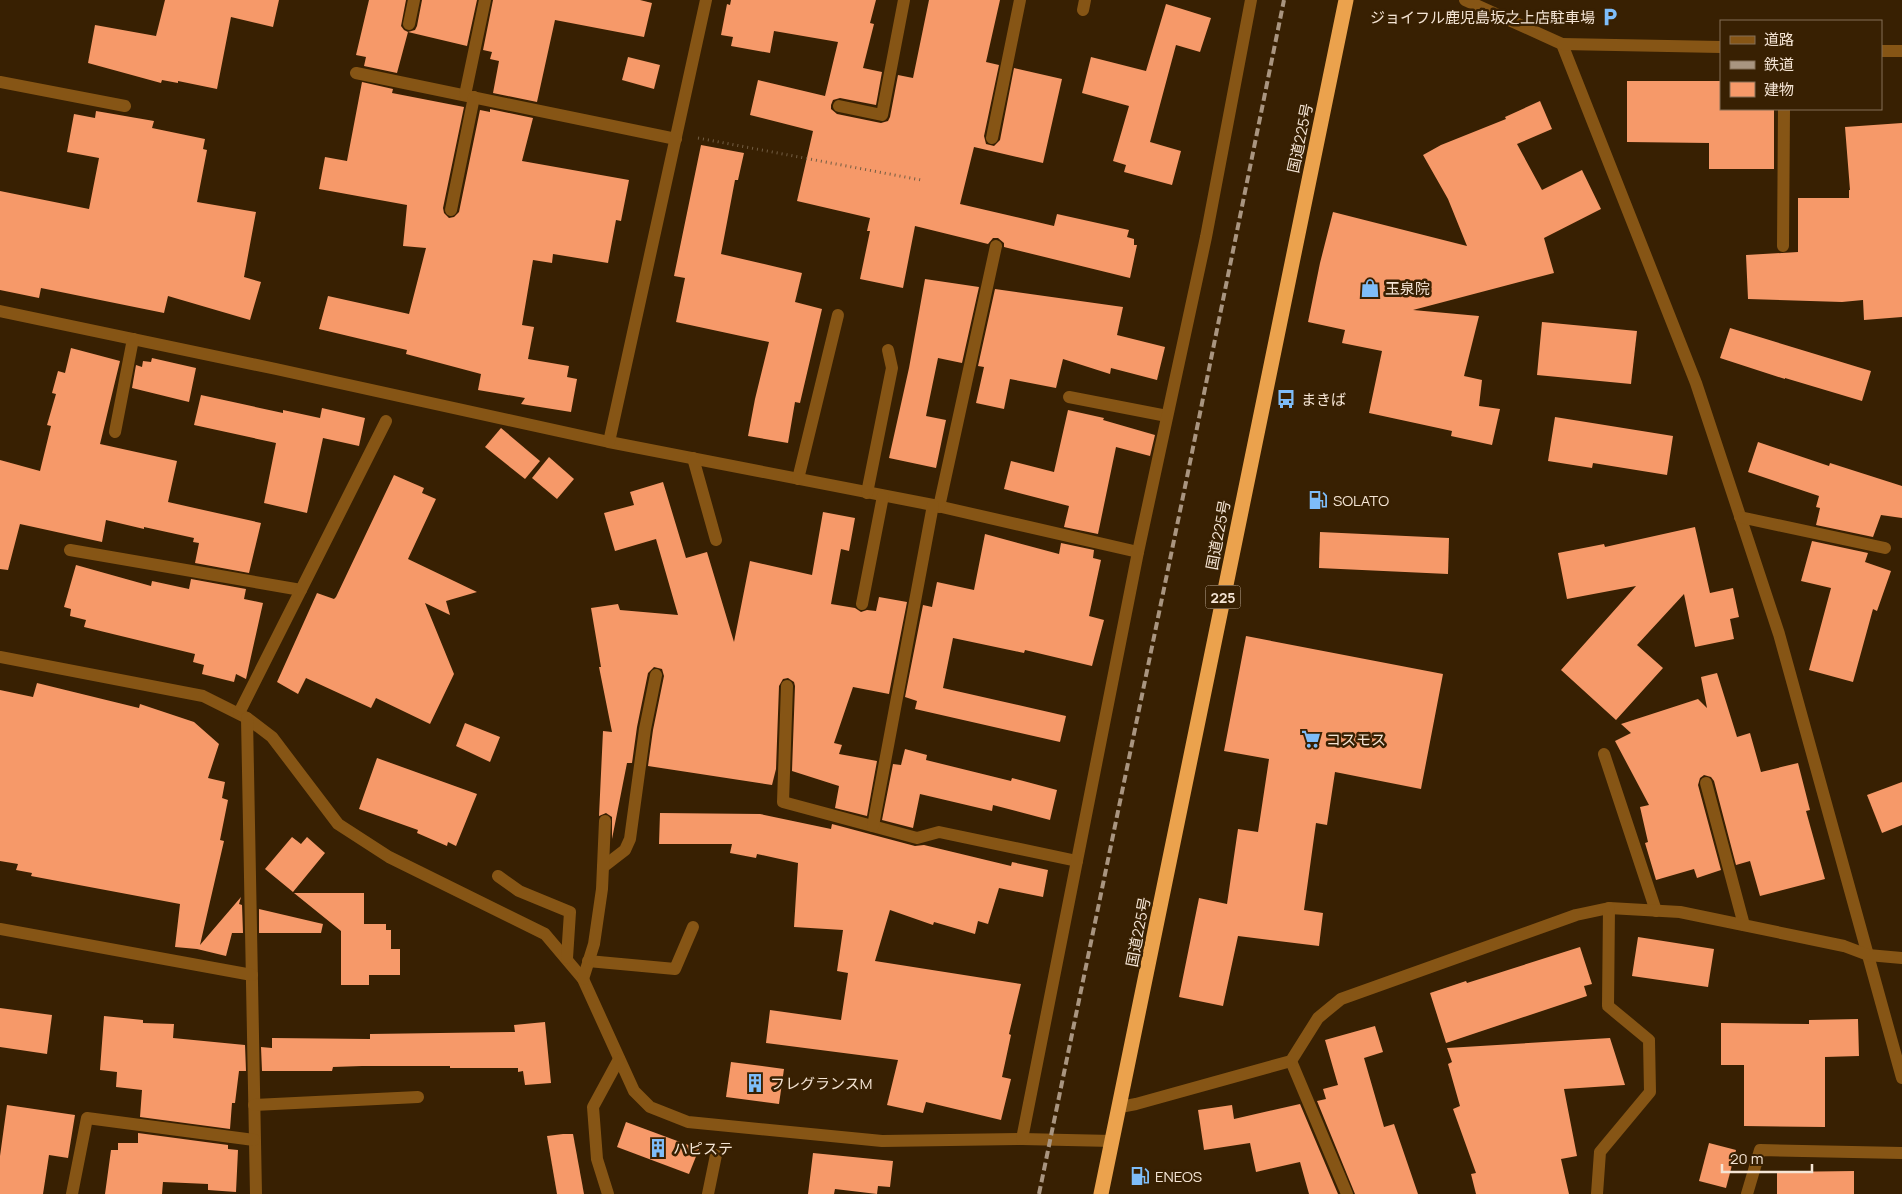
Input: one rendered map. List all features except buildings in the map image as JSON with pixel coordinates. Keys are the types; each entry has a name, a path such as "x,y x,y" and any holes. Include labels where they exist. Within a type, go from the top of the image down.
{"highway":[{"name":"国道225号","path":"1101,1194 1346,0"}],"street":[{"path":"409,24 414,0"},
{"path":"450,210 484,0"},
{"path":"609,442 706,0"},
{"path":"839,106 882,115 904,0"},
{"path":"992,138 1020,0"},
{"path":"1022,1139 1138,552 1206,237 1251,0"},
{"path":"1465,0 1562,44 1720,47"},
{"path":"1562,44 1696,383 1779,634 1902,1078"},
{"path":"1882,51 1902,51"},
{"path":"356,73 676,139"},
{"path":"0,82 125,106"},
{"path":"1783,246 1784,110"},
{"path":"873,826 936,506 996,246"},
{"path":"0,311 609,442 936,506 1138,552"},
{"path":"798,479 838,315"},
{"path":"115,432 133,339"},
{"path":"867,493 892,368 888,350"},
{"path":"1069,397 1167,416"},
{"path":"256,1194 252,975 243,716 301,590 386,421"},
{"path":"693,458 716,540"},
{"path":"862,604 883,496"},
{"path":"1740,517 1885,548"},
{"path":"70,550 301,590"},
{"path":"0,656 203,696 243,716 272,737 338,824 389,857 545,934 583,979 634,1091 650,1107 688,1122 882,1141 1022,1139 1112,1141"},
{"path":"603,867 625,850 630,839 656,675"},
{"path":"787,686 783,802 917,838 939,832 1077,861"},
{"path":"1604,754 1656,911"},
{"path":"1706,783 1744,925"},
{"path":"583,979 594,944 602,889 605,821"},
{"path":"498,876 519,891 570,912 567,958"},
{"path":"1120,1107 1291,1061 1318,1018 1341,999 1576,915 1609,908 1680,912 1844,946 1868,955 1902,958"},
{"path":"1597,1194 1600,1152 1650,1092 1649,1040 1608,1006 1609,908"},
{"path":"588,961 675,969 693,927"},
{"path":"0,929 252,975"},
{"path":"608,1194 597,1159 593,1107 619,1059"},
{"path":"1291,1061 1347,1194"},
{"path":"254,1105 418,1097"},
{"path":"72,1194 87,1118 254,1140"},
{"path":"1747,1194 1760,1150 1902,1153"},
{"path":"708,1194 716,1155"}],"path":[{"path":"676,139 689,136 921,180"}],"railway":[{"path":"1039,1194 1284,0"}],"place":[{"name":"ジョイフル鹿児島坂之上店駐車場","path":"1610,17"},
{"name":"玉泉院","path":"1370,288"},
{"name":"まきば","path":"1286,399"},
{"name":"SOLATO","path":"1318,500"},
{"name":"コスモス","path":"1311,739"},
{"name":"フレグランスM","path":"755,1083"},
{"name":"ハピステ","path":"658,1148"},
{"name":"ENEOS","path":"1140,1176"}]}
